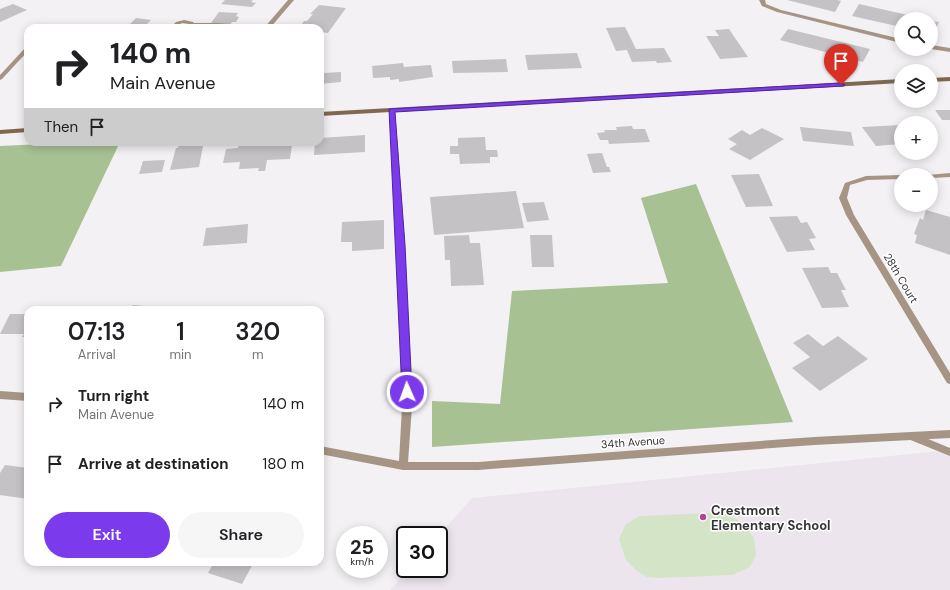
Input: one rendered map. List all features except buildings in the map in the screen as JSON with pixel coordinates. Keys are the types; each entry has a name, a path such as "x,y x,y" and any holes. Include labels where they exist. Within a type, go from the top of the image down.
{"main road":[{"path":"938,80 950,79"},
{"path":"324,114 894,82"},
{"path":"0,132 24,130"}],"street":[{"path":"271,24 291,0"},
{"path":"762,0 764,5 779,11 894,39"},
{"path":"938,48 950,50"},
{"path":"0,78 24,52"},
{"path":"392,110 408,407 403,466"},
{"path":"938,176 950,176"},
{"name":"28th Court","path":"894,177 866,178 847,184 843,198 850,215 950,380"},
{"path":"0,395 24,397"},
{"name":"34th Avenue","path":"324,451 403,466 478,466 814,441 950,434"},
{"path":"912,436 950,452"}],"shaded area":[{"name":"Crestmont Elementary School","path":"950,450 950,590 390,590 401,578 448,578 447,526 472,498"}],"green space":[{"path":"0,146 118,146 61,266 0,272"},
{"path":"696,184 793,422 432,447 432,401 500,404 512,291 668,283 641,198"},
{"path":"723,513 742,522 754,538 756,555 750,567 732,575 660,578 647,577 637,571 626,560 619,539 626,524 640,516"}],"place":[{"name":"Crestmont Elementary School","path":"703,517"}],"route":[{"path":"407,392 392,110 841,85"}]}
